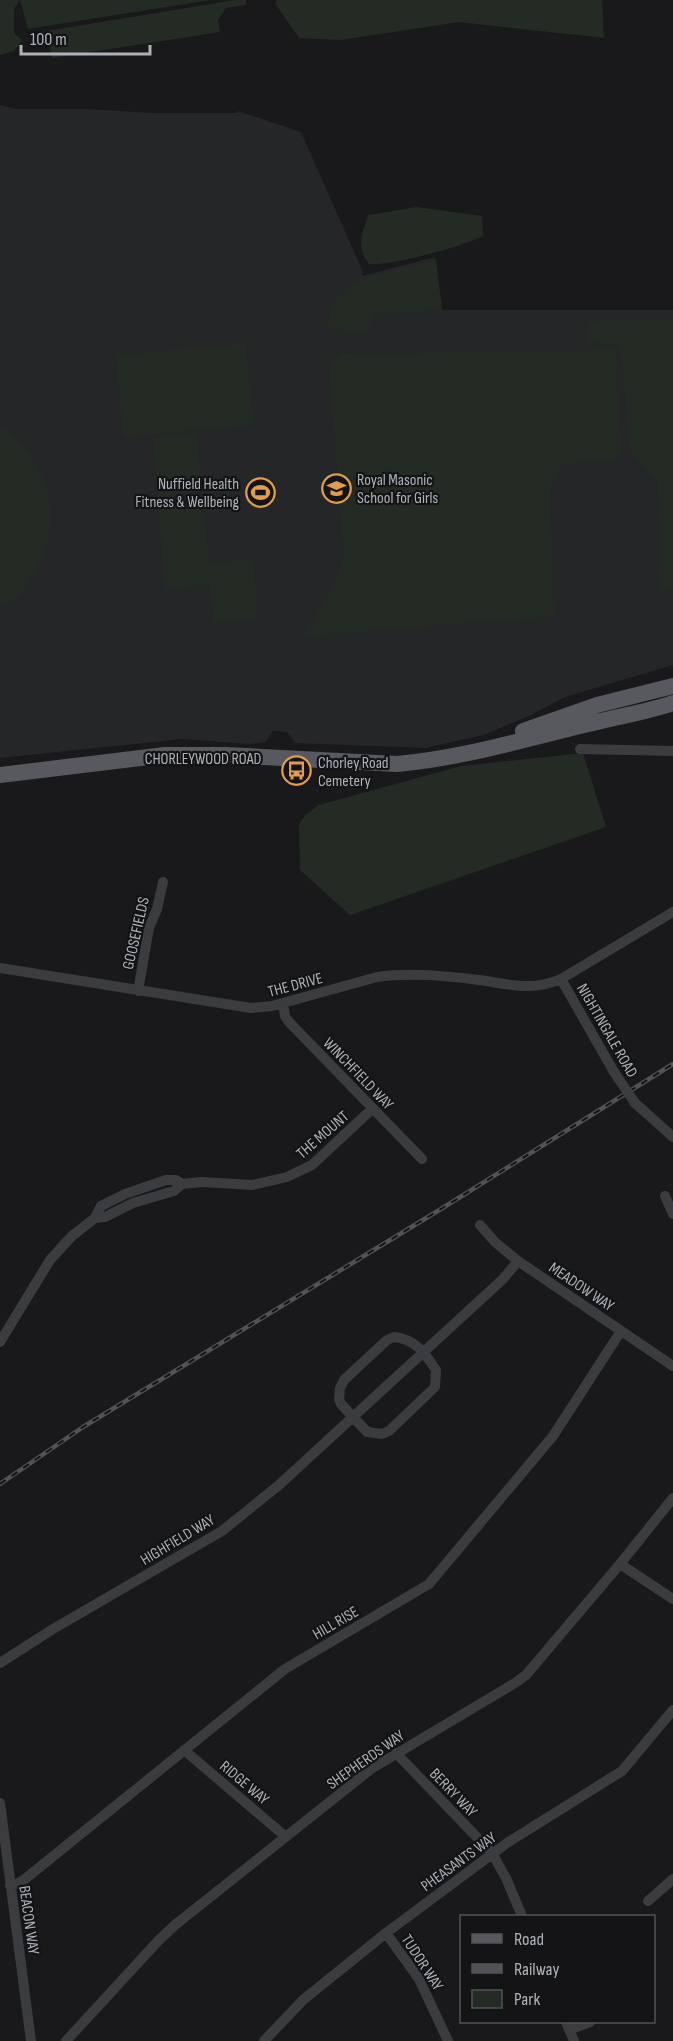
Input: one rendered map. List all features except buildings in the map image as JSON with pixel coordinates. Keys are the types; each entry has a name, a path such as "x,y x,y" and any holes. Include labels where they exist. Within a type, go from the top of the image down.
{"main road":[{"path":"478,750 498,740 597,705 673,686"},
{"path":"478,750 643,713 673,703"},
{"name":"CHORLEYWOOD ROAD","path":"0,775 165,755 243,756 397,764 421,762 478,750"}],"street":[{"path":"580,750 673,751"},
{"name":"GOOSEFIELDS","path":"138,991 149,928 157,909 163,882"},
{"name":"NIGHTINGALE ROAD","path":"673,912 561,979 614,1072 635,1103 673,1137"},
{"name":"THE DRIVE","path":"0,968 251,1008 283,1003 377,976 422,975 479,980 520,987 534,987 561,979"},
{"name":"WINCHFIELD WAY","path":"283,1003 285,1016 289,1022 422,1159"},
{"name":"THE MOUNT","path":"0,1342 51,1260 72,1236 95,1218 101,1206 124,1194 166,1180 176,1180 182,1184 202,1182 252,1185 294,1174 312,1165 328,1152 372,1109"},
{"path":"665,1196 673,1214"},
{"name":"MEADOW WAY","path":"480,1224 495,1242 518,1262 673,1366"},
{"name":"HIGHFIELD WAY","path":"0,1664 53,1629 222,1531 279,1485 353,1418 518,1262"},
{"name":"HILL RISE","path":"10,1886 25,1879 285,1669 429,1584 553,1436 621,1331"},
{"path":"390,1338 410,1340 423,1353 436,1370 435,1387 388,1431 382,1434 367,1432 340,1401 341,1383 390,1338"},
{"name":"SHEPHERDS WAY","path":"66,2041 159,1940 286,1836 371,1769 526,1676 673,1497"},
{"path":"621,1563 673,1599"},
{"name":"PHEASANTS WAY","path":"264,2041 303,2001 386,1933 492,1853 622,1771 673,1710"},
{"name":"RIDGE WAY","path":"184,1750 286,1836"},
{"name":"BERRY WAY","path":"396,1753 492,1853 506,1878 521,1915"},
{"name":"BEACON WAY","path":"0,1803 10,1886 7,1898 31,2041"},
{"path":"648,1901 673,1879"},
{"name":"TUDOR WAY","path":"386,1933 419,1978 448,2041"},
{"path":"574,2041 567,2026 584,2023"}],"shaded area":[{"name":"Royal Masonic School for Girls","path":"0,105 17,109 85,109 153,113 237,113 238,111 301,132 363,272 362,276 435,257 442,310 673,310 673,665 565,697 527,717 484,735 425,748 295,743 287,732 273,731 265,742 251,744 182,739 0,758"}],"green space":[{"path":"0,0 20,0 14,9 14,33 22,40 14,51 0,55"},
{"path":"20,0 210,0 28,29"},
{"path":"246,0 246,5 226,8 218,20 220,32 52,58 50,48 38,38 40,32"},
{"path":"276,0 602,0 604,38 459,22 341,40 299,38 276,5"},
{"path":"417,207 482,216 483,236 426,255 369,264 362,252 361,240 369,215"},
{"path":"436,260 442,310 373,314 366,335 326,326 334,303 353,285 395,269"},
{"path":"673,320 673,590 660,590 658,481 630,452 621,345 586,342 591,321"},
{"path":"246,344 253,425 123,436 116,355"},
{"path":"616,350 620,459 563,464 550,489 554,616 304,636 334,586 344,558 329,364 343,354"},
{"path":"0,427 13,435 30,455 40,472 47,489 50,526 40,563 31,580 19,595 0,608"},
{"path":"197,433 202,492 158,496 153,437"},
{"path":"203,504 209,563 253,559 258,619 214,623 210,584 165,588 158,508"},
{"path":"583,753 606,827 350,915 300,870 299,825 305,815 319,805 461,766"}],"railway":[{"path":"0,1484 83,1427 441,1209 673,1064"}],"place":[{"name":"Royal Masonic School for Girls","path":"336,488"},
{"name":"Nuffield Health Fitness & Wellbeing","path":"260,492"},
{"name":"Chorley Road Cemetery","path":"297,771"}]}
